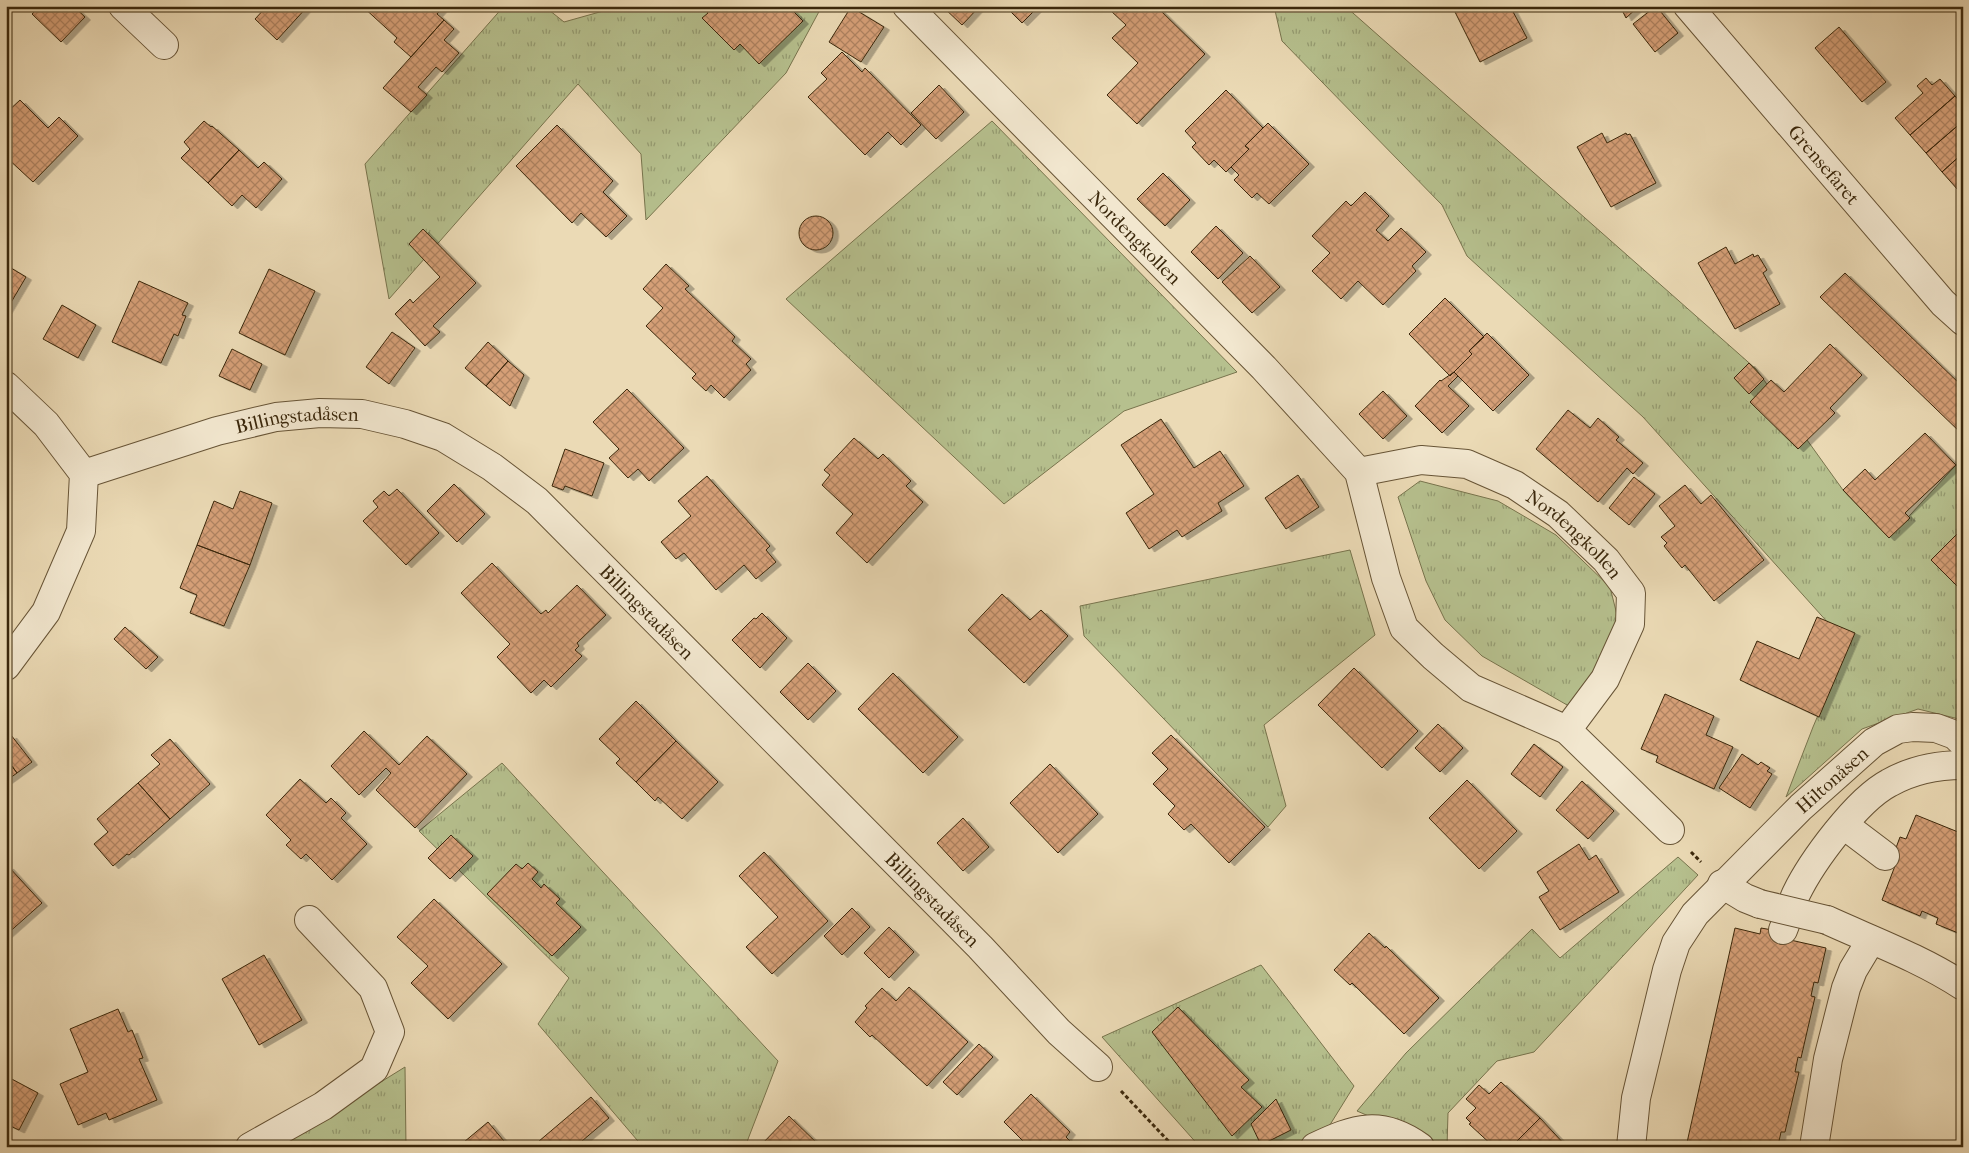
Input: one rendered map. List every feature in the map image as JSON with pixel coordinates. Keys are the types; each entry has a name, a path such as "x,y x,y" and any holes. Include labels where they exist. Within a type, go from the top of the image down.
{"street":[{"path":"123,6 164,45"},
{"name":"Nordengkollen","path":"907,6 1264,368 1359,472 1386,578 1404,628 1433,656 1471,688 1568,730 1670,830"},
{"name":"Grensefaret","path":"1688,6 1943,303 1963,321"},
{"path":"6,386 46,424 84,474 81,531 46,612 6,666"},
{"name":"Billingstadåsen","path":"84,474 217,431 276,417 320,413 362,414 405,424 443,437 492,467 537,501 980,947 1059,1032 1098,1067"},
{"name":"Nordengkollen","path":"1359,472 1422,460 1467,464 1515,485 1558,514 1606,560 1631,593 1630,624 1605,679 1568,730"},
{"name":"Hiltonåsen","path":"1631,1147 1636,1098 1667,970 1676,943 1694,914 1808,800 1874,742 1898,729 1913,727 1936,728 1955,735 1963,742"},
{"name":"Hiltonåsen","path":"1784,930 1796,894 1829,843 1858,807 1888,783 1914,772 1938,765 1963,764"},
{"path":"1844,825 1885,856"},
{"path":"1722,884 1745,898 1760,904 1827,920 1939,970 1963,986"},
{"path":"250,1147 323,1106 374,1069 390,1032 374,988 309,920"},
{"path":"1814,1147 1828,1059 1846,988 1853,970 1871,940"},
{"path":"1315,1147 1358,1130 1381,1129 1397,1133 1420,1147"}],"path":[{"path":"1670,830 1722,884"},
{"path":"1098,1067 1174,1147"}],"green space":[{"path":"504,6 544,6 564,22 621,6 822,6 786,73 646,220 641,154 578,84 389,299 365,164"},
{"path":"1274,6 1345,6 1756,369 1843,490 1889,538 1956,465 1963,464 1963,720 1918,709 1862,729 1786,797 1848,645 1643,417 1467,256 1442,205 1282,41"},
{"path":"992,121 1237,372 1124,411 1004,504 786,299"},
{"path":"1420,481 1498,501 1556,535 1610,587 1622,635 1574,709 1482,656 1445,620 1426,581 1398,497"},
{"path":"1350,550 1375,635 1264,725 1286,806 1268,827 1084,636 1080,606"},
{"path":"502,763 778,1061 745,1147 643,1147 538,1024 569,978 419,831"},
{"path":"1678,857 1698,875 1534,1052 1497,1061 1448,1113 1447,1147 1441,1147 1357,1111 1406,1053 1532,929 1560,958"},
{"path":"1261,965 1354,1086 1328,1128 1295,1147 1200,1147 1102,1037"},
{"path":"405,1067 406,1147 276,1147"}],"building":[{"path":"40,6 73,6 85,17 61,42 32,14"},
{"path":"267,6 307,7 277,40 255,19"},
{"path":"362,6 444,6 437,14 444,20 411,57 394,42 397,38"},
{"path":"702,6 788,6 803,21 759,64 740,44 734,50 702,18 708,13"},
{"path":"942,6 980,6 962,25"},
{"path":"1005,6 1039,6 1022,23"},
{"path":"1116,6 1156,6 1205,54 1137,124 1107,95 1138,63 1112,38 1126,25 1111,11"},
{"path":"1452,6 1510,6 1527,38 1480,62"},
{"path":"1620,6 1639,6 1626,18"},
{"path":"1656,6 1678,33 1655,52 1633,24"},
{"path":"851,7 884,27 861,62 829,42"},
{"path":"444,20 454,29 444,40 459,53 442,72 436,67 418,87 427,95 411,112 383,88"},
{"path":"1839,27 1886,82 1862,102 1815,48"},
{"path":"842,52 862,72 865,68 921,125 901,145 888,132 865,155 808,97 827,79 821,73"},
{"path":"1926,78 1932,85 1940,79 1955,96 1910,135 1895,118 1923,93 1917,86"},
{"path":"939,85 964,112 936,139 911,113"},
{"path":"1226,90 1263,128 1245,146 1249,149 1226,172 1214,160 1209,165 1192,147 1196,143 1185,131"},
{"path":"1955,96 1963,105 1963,121 1926,153 1910,135"},
{"path":"20,100 48,128 59,117 78,136 33,182 6,157 6,113"},
{"path":"204,121 239,150 208,183 181,158 190,149 184,142"},
{"path":"1963,121 1963,153 1942,172 1926,153"},
{"path":"1268,123 1309,164 1269,204 1257,193 1252,198 1234,180 1239,175 1231,167 1249,149 1245,146"},
{"path":"557,125 613,181 603,192 627,216 606,237 581,213 572,223 516,166"},
{"path":"1602,133 1607,143 1626,133 1627,135 1630,134 1656,183 1611,207 1577,147"},
{"path":"239,150 258,168 264,162 282,179 256,208 242,195 232,206 208,183"},
{"path":"1963,153 1963,185 1958,190 1942,172"},
{"path":"1163,173 1190,200 1165,226 1137,199"},
{"path":"1365,192 1389,216 1376,230 1388,241 1401,228 1426,252 1412,266 1416,271 1383,305 1358,281 1341,299 1312,271 1330,253 1312,236 1346,201 1351,206"},
{"path":"816,216 828,221 833,233 828,245 816,250 804,245 799,233 804,221"},
{"path":"1216,226 1243,253 1218,279 1191,252"},
{"path":"423,229 476,283 433,326 440,332 425,346 395,314 410,299 413,303 440,277 409,244"},
{"path":"1726,247 1735,264 1753,254 1754,257 1758,255 1767,270 1763,273 1780,304 1735,329 1698,263"},
{"path":"1250,256 1280,287 1252,313 1222,282"},
{"path":"666,264 689,286 685,289 735,337 732,341 751,359 746,364 751,370 724,398 711,385 706,391 692,378 696,374 646,326 663,308 643,289"},
{"path":"6,265 26,277 6,311"},
{"path":"269,269 315,291 285,355 239,333"},
{"path":"1845,273 1963,387 1963,435 1820,297"},
{"path":"139,281 188,303 182,315 186,316 178,336 174,334 161,363 112,342"},
{"path":"1445,298 1484,337 1469,351 1472,354 1450,376 1409,334"},
{"path":"62,305 96,325 78,358 43,339"},
{"path":"392,332 415,348 389,384 366,367"},
{"path":"1487,333 1529,375 1493,411 1454,372 1472,354 1469,351"},
{"path":"488,342 508,361 486,386 465,368"},
{"path":"1830,344 1862,375 1830,408 1835,413 1798,449 1750,402 1771,380 1784,392"},
{"path":"232,349 262,364 250,390 219,376"},
{"path":"508,361 524,375 510,406 486,386"},
{"path":"1749,363 1764,379 1749,394 1734,378"},
{"path":"1454,372 1458,376 1448,386 1469,406 1442,433 1415,406 1440,380"},
{"path":"627,389 684,448 649,481 638,469 628,478 609,458 619,449 593,422"},
{"path":"1383,391 1407,416 1383,439 1359,414"},
{"path":"1568,410 1590,428 1598,418 1619,437 1616,440 1643,463 1633,474 1627,468 1598,502 1536,449"},
{"path":"1161,419 1194,468 1220,451 1244,486 1218,503 1222,511 1182,537 1177,530 1149,549 1126,513 1154,494 1121,445"},
{"path":"1925,433 1956,465 1905,513 1910,518 1889,538 1843,490 1865,469 1875,480"},
{"path":"854,438 878,459 883,454 911,481 906,486 923,502 867,563 836,533 853,514 822,485 830,475 824,470"},
{"path":"565,449 604,463 592,496 565,486 563,490 552,486"},
{"path":"1298,475 1319,507 1286,529 1265,498"},
{"path":"707,476 770,546 766,550 776,562 756,579 744,565 716,590 684,553 676,559 661,542 691,516 678,501"},
{"path":"1634,477 1655,494 1629,525 1609,508"},
{"path":"454,484 485,514 457,542 427,511"},
{"path":"1685,485 1701,504 1711,495 1764,560 1714,601 1685,565 1682,568 1664,546 1667,543 1661,537 1675,526 1659,506"},
{"path":"397,489 439,533 406,565 363,521 378,507 373,501 384,491 389,496"},
{"path":"240,491 272,503 250,565 197,545 214,501 233,509"},
{"path":"1963,528 1963,580 1957,586 1931,560"},
{"path":"197,545 250,565 224,626 190,613 197,595 180,588"},
{"path":"492,563 541,614 546,610 548,613 577,585 606,615 577,643 579,646 575,650 582,656 551,687 544,680 531,693 497,657 510,644 461,593"},
{"path":"1002,594 1030,620 1041,610 1068,636 1024,683 968,630"},
{"path":"762,613 787,638 760,668 732,640 754,618 756,619"},
{"path":"1817,617 1855,633 1819,717 1740,680 1757,641 1799,659"},
{"path":"125,627 158,657 146,669 114,639"},
{"path":"808,663 836,691 808,720 780,692"},
{"path":"1354,668 1418,731 1382,768 1318,705"},
{"path":"893,673 958,737 923,773 858,709"},
{"path":"1665,694 1714,716 1706,735 1733,747 1714,789 1656,762 1658,756 1641,749"},
{"path":"636,701 676,741 636,782 616,763 620,759 599,739"},
{"path":"1438,724 1463,748 1440,772 1415,748"},
{"path":"364,731 399,765 427,736 467,774 415,828 376,790 391,773 386,768 359,795 331,766"},
{"path":"11,735 32,762 17,773 6,758 6,739"},
{"path":"1171,735 1265,827 1229,863 1191,824 1184,830 1168,814 1175,806 1153,784 1168,769 1152,753"},
{"path":"170,739 210,784 170,819 138,783 160,764 151,755"},
{"path":"676,741 718,782 682,819 658,797 655,801 636,782"},
{"path":"1534,744 1563,767 1540,797 1511,774"},
{"path":"1742,754 1758,765 1761,762 1770,768 1767,771 1772,774 1750,808 1719,788"},
{"path":"6,758 17,773 6,781"},
{"path":"1050,764 1098,814 1058,853 1010,803"},
{"path":"300,779 326,803 331,798 346,813 341,818 367,844 332,880 306,854 301,859 286,845 291,840 266,815"},
{"path":"1467,780 1517,831 1479,869 1429,818"},
{"path":"1582,781 1614,811 1588,839 1556,810"},
{"path":"138,783 170,819 129,855 127,854 113,866 94,844 108,832 97,819"},
{"path":"1916,815 1963,834 1963,935 1936,924 1938,918 1922,911 1920,916 1882,900 1898,858 1893,856 1900,837 1906,839"},
{"path":"963,818 989,847 963,871 937,843"},
{"path":"451,835 473,856 450,879 428,858"},
{"path":"1579,844 1589,860 1596,855 1619,892 1560,930 1539,897 1549,891 1537,872"},
{"path":"764,852 828,921 772,974 746,947 778,917 739,876"},
{"path":"528,863 538,872 532,879 541,888 544,884 560,899 556,903 581,927 552,956 487,894 516,864 522,869"},
{"path":"8,866 42,903 6,935 6,867"},
{"path":"434,899 502,964 448,1019 411,983 428,966 397,937"},
{"path":"852,908 870,927 842,955 824,936"},
{"path":"889,927 914,952 889,978 864,953"},
{"path":"1735,928 1760,934 1761,928 1778,931 1777,937 1826,948 1818,983 1814,982 1811,996 1815,997 1801,1058 1798,1057 1795,1072 1799,1072 1785,1132 1781,1132 1778,1146 1780,1147 1686,1147"},
{"path":"1369,933 1385,948 1386,946 1439,998 1404,1034 1352,983 1350,985 1334,970"},
{"path":"264,955 302,1020 259,1045 222,979"},
{"path":"909,987 968,1042 927,1086 872,1035 870,1037 855,1022 867,1008 865,1006 882,988 896,1001"},
{"path":"1178,1007 1249,1080 1241,1087 1262,1107 1232,1136 1152,1032"},
{"path":"118,1009 128,1032 132,1030 143,1058 139,1059 157,1100 109,1120 106,1113 78,1125 60,1084 88,1072 70,1029"},
{"path":"979,1044 993,1057 957,1095 943,1082"},
{"path":"6,1076 38,1093 19,1130 6,1124"},
{"path":"1501,1082 1540,1118 1511,1147 1494,1147 1469,1124 1471,1123 1466,1118 1476,1108 1466,1099 1479,1085 1489,1094"},
{"path":"1031,1094 1070,1132 1066,1137 1076,1147 1029,1147 1004,1122"},
{"path":"591,1097 609,1118 575,1147 532,1147"},
{"path":"1276,1099 1291,1130 1261,1145 1251,1124"},
{"path":"789,1116 821,1147 759,1147"},
{"path":"1540,1118 1567,1147 1511,1147"},
{"path":"488,1122 509,1147 458,1147"}]}
